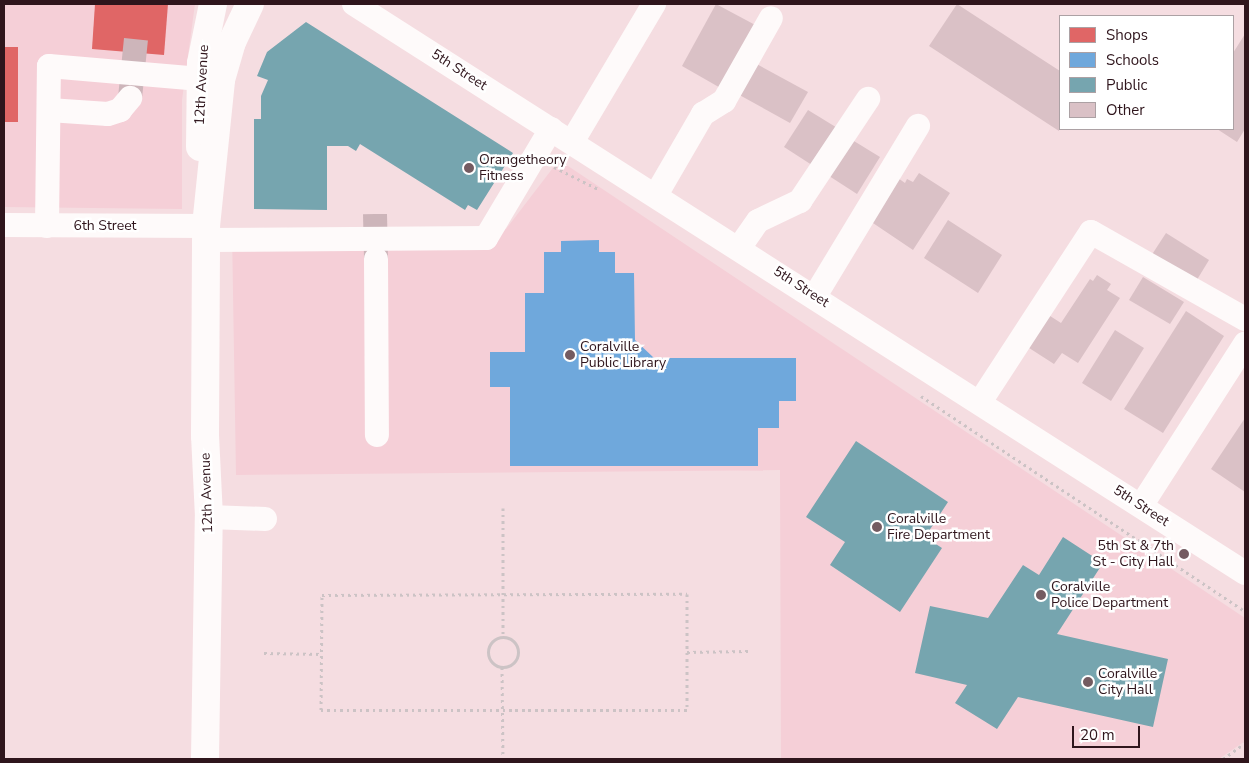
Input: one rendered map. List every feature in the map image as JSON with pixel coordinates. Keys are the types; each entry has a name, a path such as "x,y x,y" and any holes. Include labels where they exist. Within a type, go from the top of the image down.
{"main road":[{"name":"12th Avenue","path":"205,759 208,517 205,436 206,233 200,78 213,4"},
{"name":"12th Avenue","path":"206,233 221,80 232,42 250,4"}],"street":[{"name":"5th Street","path":"354,4 385,12 551,129 815,296 1245,573"},
{"path":"572,142 654,4"},
{"path":"656,195 703,114 724,101 771,18"},
{"path":"47,226 49,66 200,78"},
{"path":"49,110 108,114 120,110 130,98"},
{"path":"739,248 758,221 800,201 868,99"},
{"path":"815,296 918,126"},
{"name":"6th Street","path":"4,225 206,233 486,238 551,129"},
{"path":"980,402 1091,232 1245,320"},
{"path":"376,259 377,435"},
{"path":"1141,506 1245,344"},
{"path":"208,517 265,519"}],"path":[{"path":"552,166 605,192"},
{"path":"913,390 1245,611"},
{"path":"503,508 503,636"},
{"path":"686,594 687,652 687,710 321,710 322,595 686,594"},
{"path":"503,636 516,643 518,652 512,665 502,667 492,663 488,654 493,640 503,636"},
{"path":"687,652 748,651"},
{"path":"264,653 322,654"},
{"path":"502,667 504,759"},
{"path":"1223,759 1245,743"}],"shaded area":[{"path":"4,4 195,4 182,100 182,209 4,207"},
{"path":"559,160 1245,618 1245,741 1219,759 781,759 780,470 236,475 232,231 506,229"}],"building: Shops":[{"path":"95,4 168,4 164,55 92,49"},
{"path":"4,47 18,47 18,122 4,122"}],"building: Schools":[{"name":"Coralville Public Library","path":"599,240 599,252 615,252 615,273 634,273 635,340 654,358 796,358 796,401 779,401 779,428 758,428 758,466 510,466 510,387 490,387 490,352 525,352 525,293 544,293 544,252 561,252 561,241"}],"building: Public":[{"path":"306,22 513,153 477,210 468,205 465,210 360,144 356,151 348,146 327,146 327,210 254,209 254,119 261,119 261,96 268,80 257,76 267,52"},
{"name":"Coralville Fire Department","path":"856,441 948,502 925,537 942,548 900,612 830,565 845,542 806,517"},
{"path":"1063,537 1103,563 1057,634 1168,659 1153,727 1018,697 997,729 955,703 967,685 915,673 930,606 988,618 1023,565 1039,575"}],"building: Other":[{"path":"716,4 759,27 724,90 682,66"},
{"path":"957,4 1059,70 1059,131 929,46"},
{"path":"1245,34 1245,129 1237,142 1219,130 1234,130 1234,51"},
{"path":"751,61 808,92 790,123 734,92"},
{"path":"808,110 839,129 815,167 784,147"},
{"path":"849,138 880,157 857,194 826,174"},
{"path":"919,173 950,193 913,250 867,219 895,176 905,183 907,179 913,182"},
{"path":"948,220 1002,255 978,293 924,258"},
{"path":"1166,233 1209,260 1195,283 1151,256"},
{"path":"1097,275 1111,284 1107,290 1120,298 1078,363 1062,353 1054,364 1026,346 1047,314 1061,323 1090,279 1093,281"},
{"path":"1143,277 1184,302 1170,324 1129,300"},
{"path":"1186,311 1224,336 1163,433 1124,409"},
{"path":"1115,330 1144,348 1111,401 1082,383"},
{"path":"1245,418 1245,492 1211,469"}],"tunnel":[{"path":"130,98 136,39"},
{"path":"375,214 376,259"}],"place":[{"name":"Orangetheory Fitness","path":"469,168"},
{"name":"Coralville Public Library","path":"570,355"},
{"name":"Coralville Fire Department","path":"877,527"},
{"name":"5th St & 7th St - City Hall","path":"1184,554"},
{"name":"Coralville Police Department","path":"1041,595"},
{"name":"Coralville City Hall","path":"1088,682"}]}
